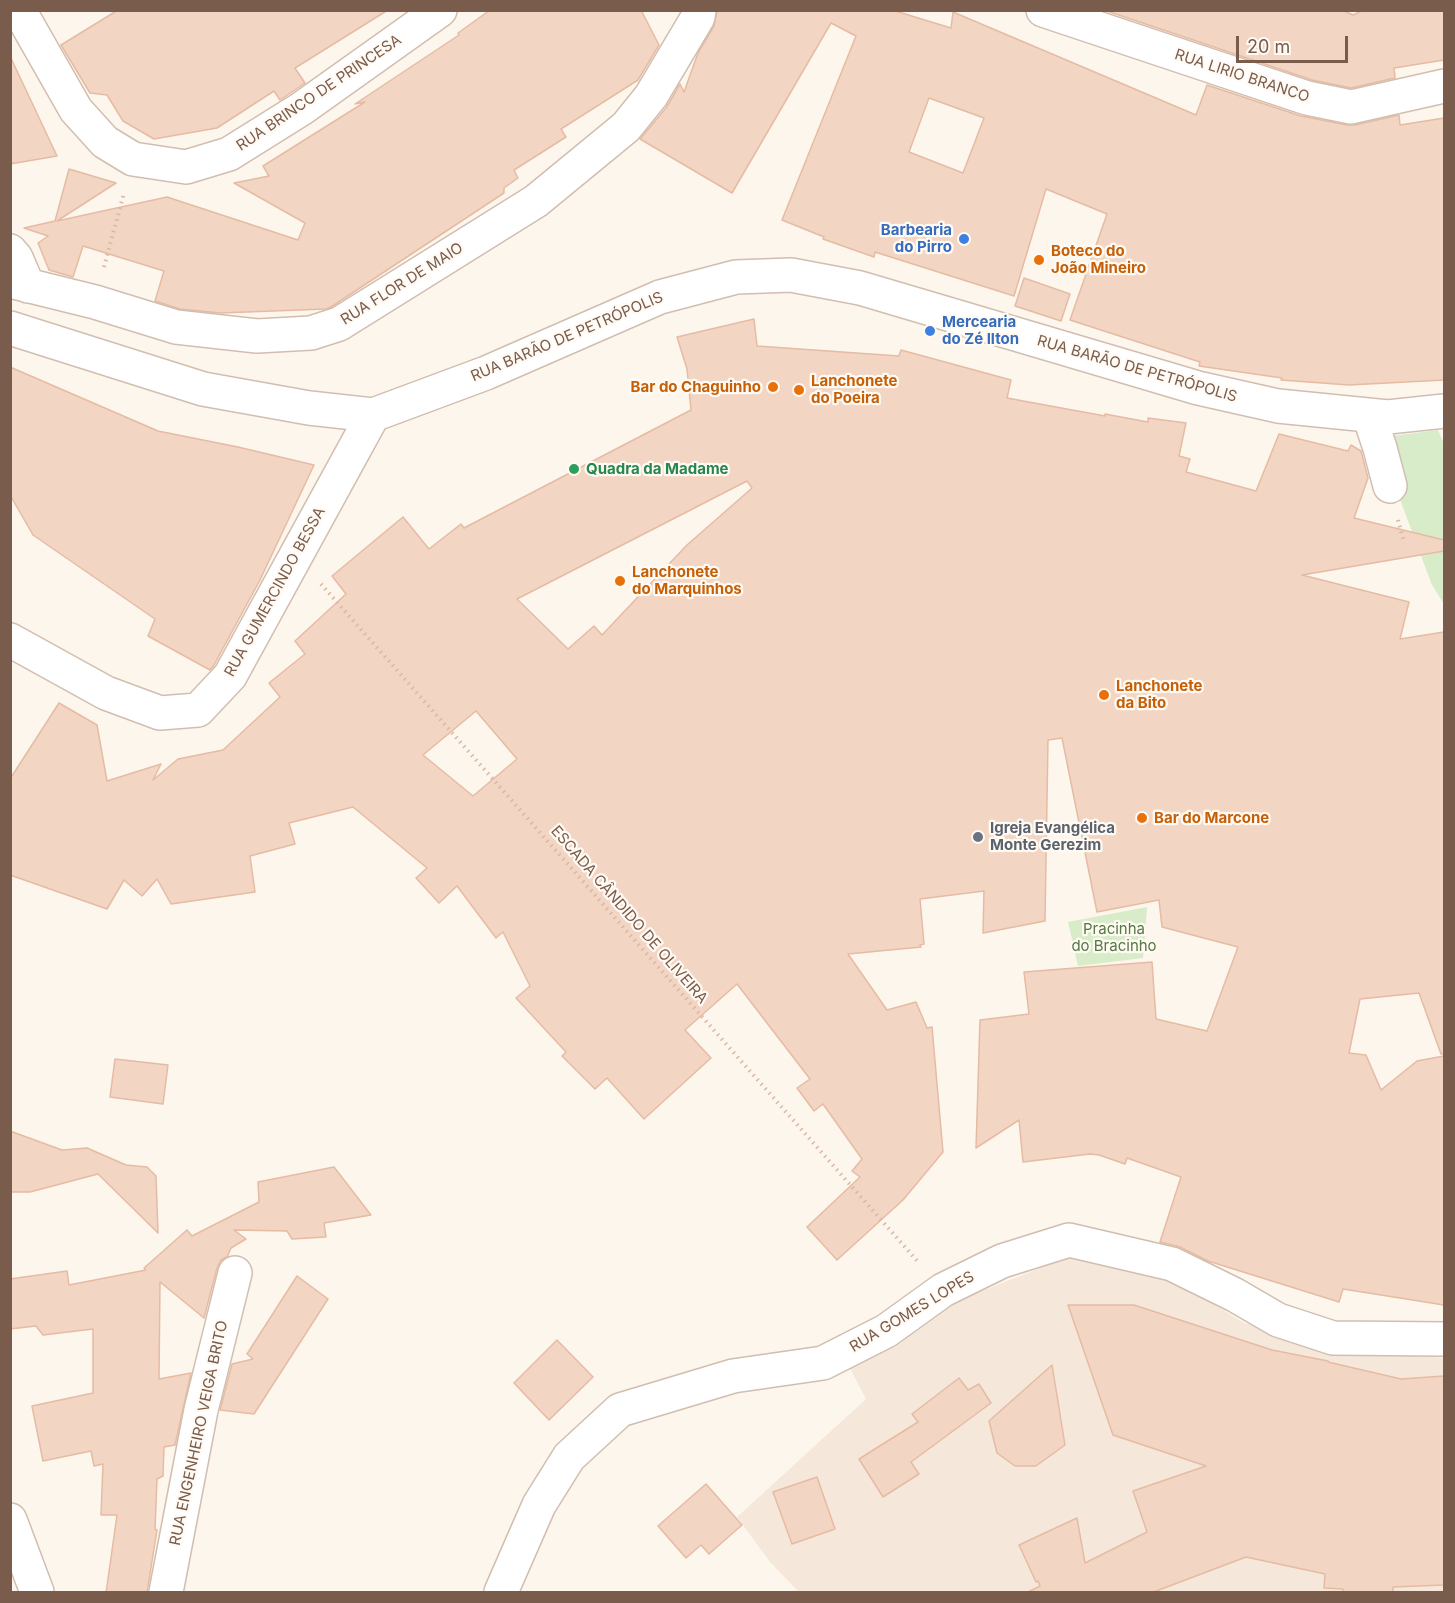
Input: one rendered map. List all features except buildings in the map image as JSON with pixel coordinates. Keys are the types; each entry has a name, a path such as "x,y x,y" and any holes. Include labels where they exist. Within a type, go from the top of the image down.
{"street":[{"name":"RUA BRINCO DE PRINCESA","path":"31,15 76,110 105,142 133,159 186,167 229,154 301,110 440,10"},
{"name":"RUA FLOR DE MAIO","path":"19,283 94,302 176,327 257,336 311,333 339,324 536,201 626,127 651,96 698,17 699,10"},
{"name":"RUA LIRIO BRANCO","path":"1043,10 1297,95 1351,107 1444,86"},
{"path":"10,251 16,258 19,283"},
{"name":"RUA BARÃO DE PETRÓPOLIS","path":"10,328 203,389 309,408 373,415 486,373 660,297 736,277 791,275 860,288 1198,388 1278,406 1388,417 1444,411"},
{"name":"RUA GUMERCINDO BESSA","path":"10,640 106,693 160,713 198,710 230,676 373,415"},
{"path":"1369,415 1390,486"},
{"name":"RUA GOMES LOPES","path":"501,1593 539,1505 569,1457 620,1410 734,1376 824,1363 886,1331 944,1290 1002,1261 1069,1240 1172,1264 1235,1295 1278,1320 1333,1338 1444,1339"},
{"name":"RUA ENGENHEIRO VEIGA BRITO","path":"166,1593 201,1410 235,1273"},
{"path":"10,1520 37,1593"}],"path":[{"path":"94,302 133,159"},
{"name":"ESCADA CÂNDIDO DE OLIVEIRA","path":"296,555 944,1290"}],"shaded area":[{"path":"1079,1253 1162,1272 1244,1323 1336,1346 1444,1358 1444,1592 799,1592 770,1562 737,1517 866,1399 843,1355 951,1303"}],"green space":[{"path":"1438,430 1444,444 1444,604 1432,585 1377,438"},
{"name":"Pracinha do Bracinho","path":"1147,907 1143,958 1078,966 1068,922"}],"place":[{"name":"Barbearia do Pirro","path":"964,239"},
{"name":"Boteco do João Mineiro","path":"1039,260"},
{"name":"Mercearia do Zé Ilton","path":"930,331"},
{"name":"Bar do Chaguinho","path":"773,387"},
{"name":"Lanchonete do Poeira","path":"799,390"},
{"name":"Quadra da Madame","path":"574,469"},
{"name":"Lanchonete do Marquinhos","path":"620,581"},
{"name":"Lanchonete da Bito","path":"1104,695"},
{"name":"Bar do Marcone","path":"1142,818"},
{"name":"Igreja Evangélica Monte Gerezim","path":"978,837"}]}
